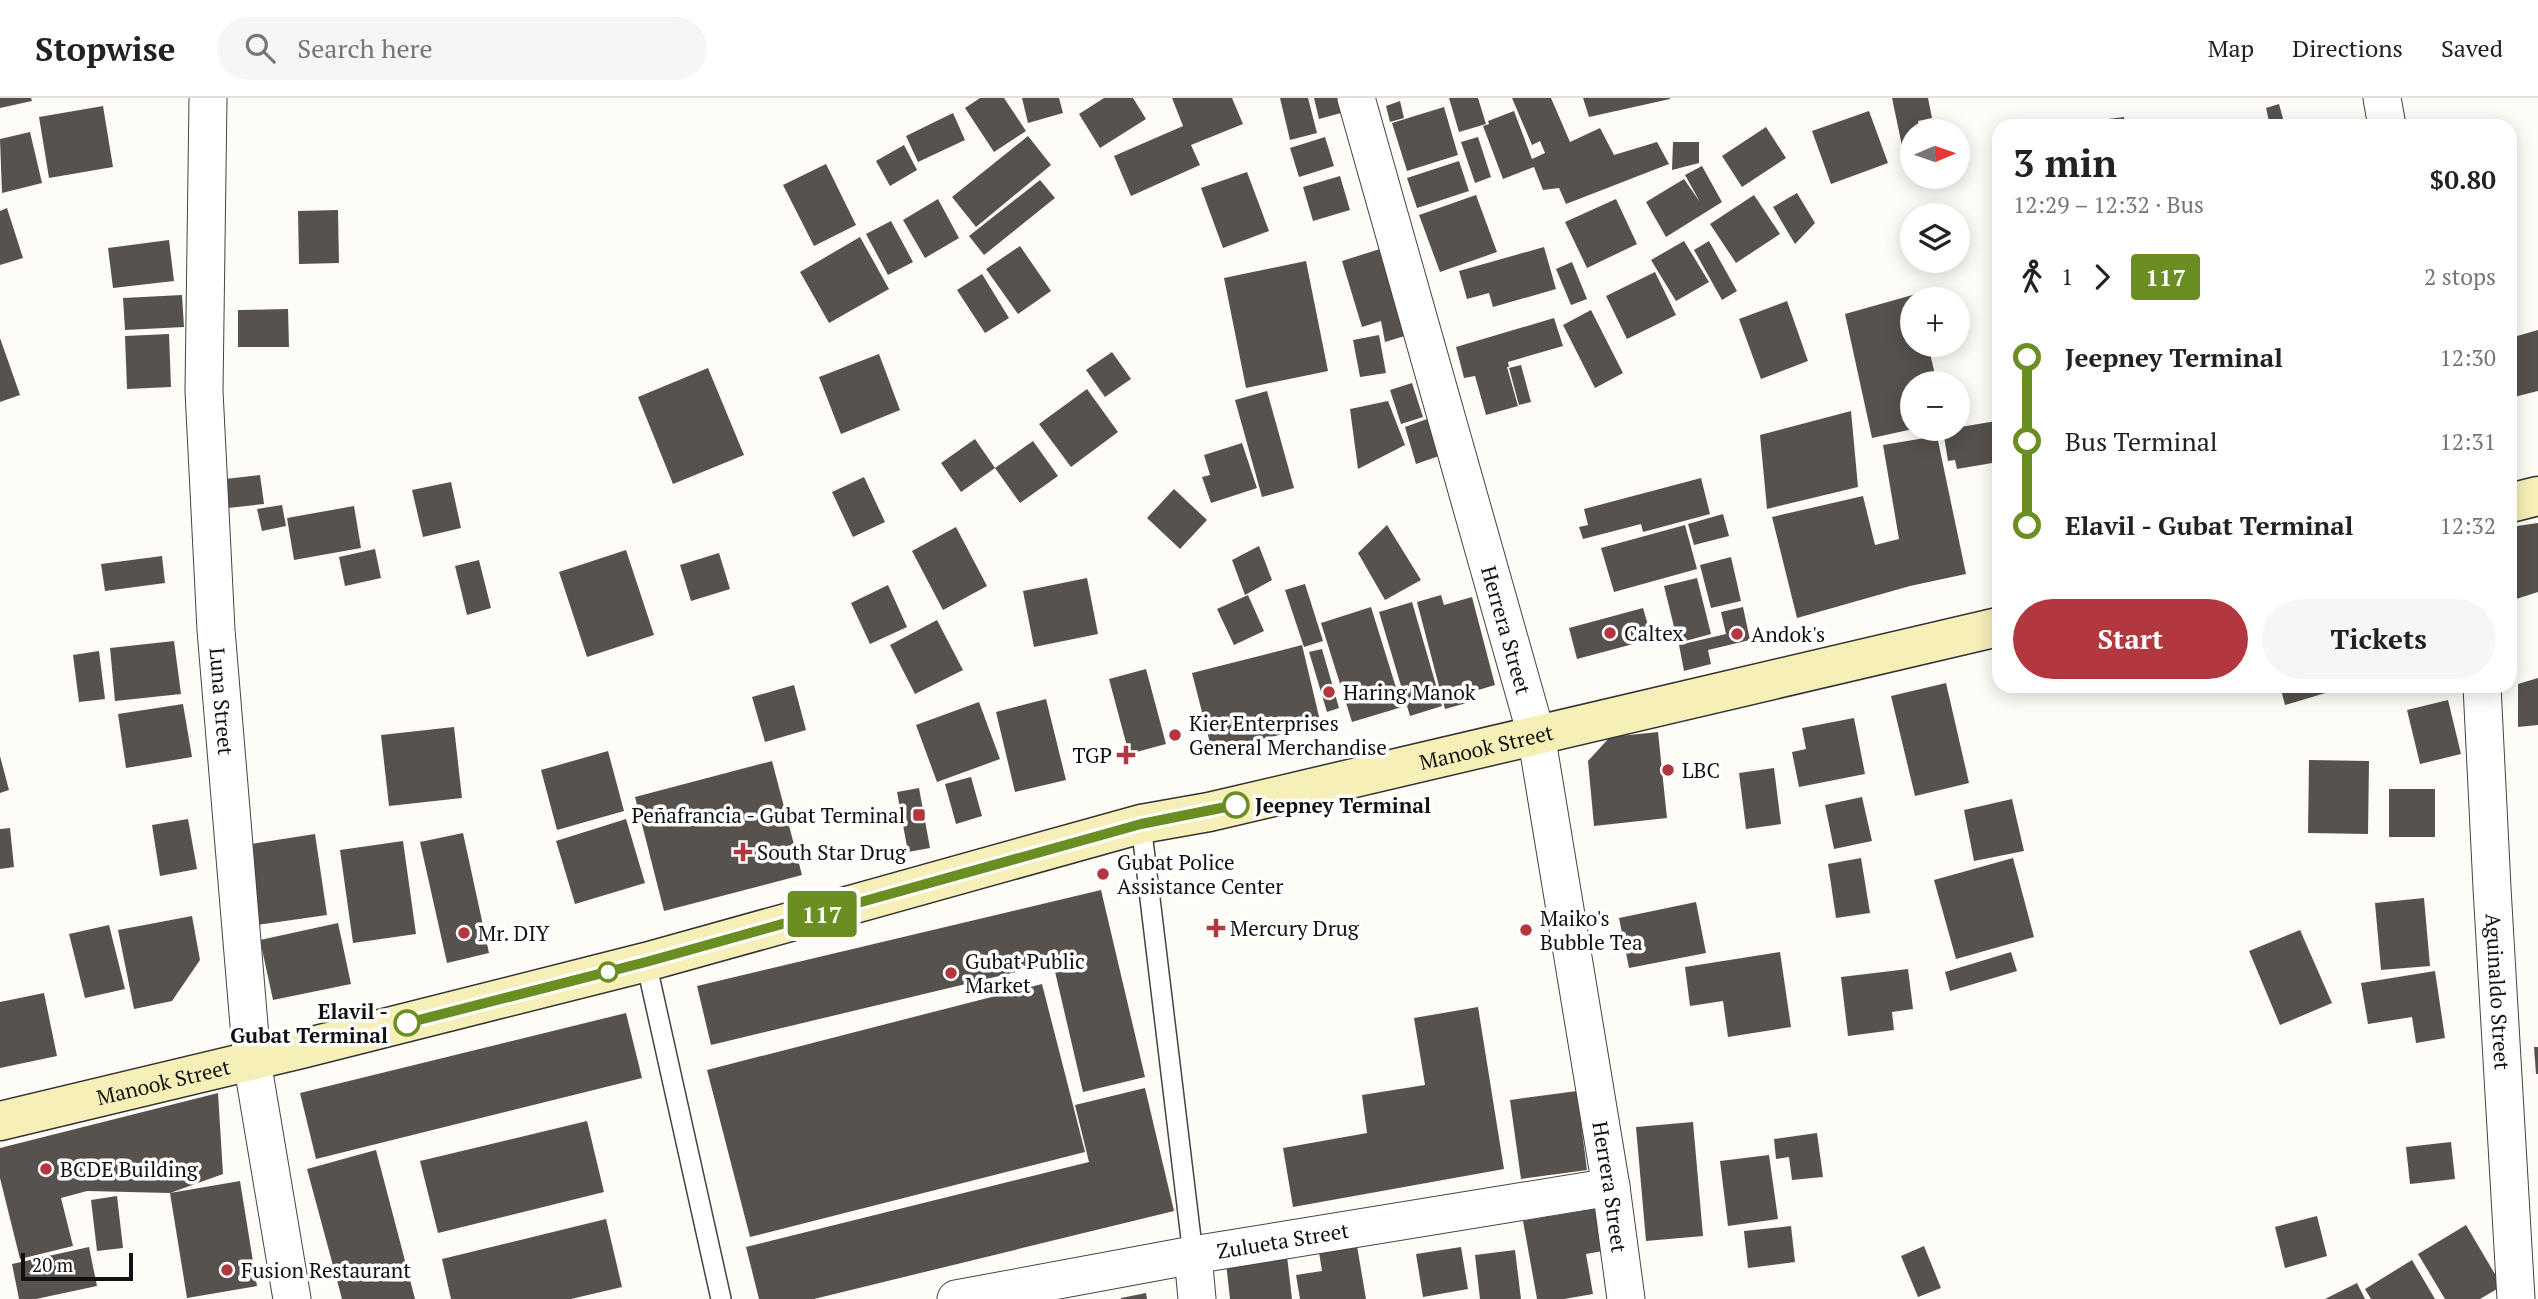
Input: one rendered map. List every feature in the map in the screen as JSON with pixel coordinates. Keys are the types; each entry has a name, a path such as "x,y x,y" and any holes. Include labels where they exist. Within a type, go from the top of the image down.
{"main road":[{"path":"2517,501 2538,496"},
{"name":"Manook Street","path":"0,1121 646,962 1141,824 1209,812 1992,628"}],"street":[{"name":"Luna Street","path":"208,98 204,391 216,630 252,1061 292,1299"},
{"name":"Herrera Street","path":"1356,98 1536,734 1611,1187 1626,1299"},
{"path":"2382,98 2386,119"},
{"name":"Aguinaldo Street","path":"2482,693 2491,888 2516,1299"},
{"name":"Zulueta Street","path":"956,1299 1193,1255 1611,1187"},
{"path":"1193,1255 1197,1299"}],"lane":[{"path":"1141,824 1193,1255"},
{"path":"646,962 720,1299"}],"building":[{"path":"0,98 31,98 32,101 0,108"},
{"path":"980,98 1004,98 1026,131 994,152 965,108"},
{"path":"1022,98 1059,98 1063,113 1028,123"},
{"path":"1104,98 1133,98 1146,119 1100,148 1079,114"},
{"path":"1172,98 1232,98 1243,124 1191,145 1200,165 1131,196 1114,156 1183,126"},
{"path":"1280,98 1308,98 1317,133 1290,140"},
{"path":"1314,98 1337,98 1341,113 1319,119"},
{"path":"1449,98 1478,98 1486,124 1459,132"},
{"path":"1512,98 1551,98 1570,142 1600,128 1614,155 1657,142 1669,164 1566,204 1559,188 1543,190 1534,167 1503,179 1483,126 1489,124 1488,121 1514,111 1532,159 1545,153 1540,141 1532,145"},
{"path":"1583,98 1670,98 1670,99 1589,117"},
{"path":"1892,98 1928,98 1932,118 1900,119 1900,136"},
{"path":"1400,101 1404,118 1390,122 1386,106"},
{"path":"2279,104 2283,119 2268,119 2266,108"},
{"path":"103,106 113,167 49,178 39,117"},
{"path":"1444,107 1458,155 1407,171 1392,123"},
{"path":"1869,111 1888,163 1831,184 1812,131"},
{"path":"953,113 965,140 918,162 906,136"},
{"path":"1766,127 1786,158 1742,187 1722,156"},
{"path":"30,132 42,183 2,193 0,139"},
{"path":"1028,136 1051,165 976,227 952,197"},
{"path":"1325,137 1334,166 1299,177 1290,148"},
{"path":"1478,137 1491,177 1475,183 1461,142"},
{"path":"1673,142 1699,142 1699,163 1672,170"},
{"path":"904,145 917,170 890,186 876,161"},
{"path":"1459,161 1469,191 1417,208 1407,178"},
{"path":"826,164 856,225 814,246 783,185"},
{"path":"1702,166 1722,202 1666,237 1646,202 1684,179 1700,202 1685,175"},
{"path":"1247,172 1269,231 1223,248 1201,188"},
{"path":"1340,176 1350,210 1313,221 1303,187"},
{"path":"1040,180 1055,198 984,255 969,236"},
{"path":"1797,193 1815,223 1795,244 1773,207"},
{"path":"1476,195 1497,252 1440,272 1419,215"},
{"path":"1754,195 1780,234 1736,263 1710,224"},
{"path":"938,199 959,238 925,258 903,220"},
{"path":"1616,199 1637,244 1587,268 1565,222"},
{"path":"7,208 23,258 0,265 0,211"},
{"path":"338,210 339,263 299,264 298,211"},
{"path":"891,221 913,262 888,275 866,234"},
{"path":"860,237 889,289 829,323 800,272"},
{"path":"169,240 174,281 113,288 108,248"},
{"path":"1684,241 1709,282 1676,301 1651,260"},
{"path":"1709,241 1737,291 1722,300 1694,250"},
{"path":"1020,246 1051,291 1018,314 986,269"},
{"path":"1544,247 1556,289 1493,307 1489,293 1467,299 1459,271"},
{"path":"1383,248 1408,335 1385,342 1381,321 1362,327 1342,261"},
{"path":"1306,261 1328,371 1246,388 1224,278"},
{"path":"1572,262 1587,299 1571,305 1556,269"},
{"path":"1655,272 1676,315 1627,339 1606,296"},
{"path":"982,274 1009,318 985,333 957,290"},
{"path":"182,295 184,327 125,330 123,298"},
{"path":"1900,299 1900,357 1931,357 1934,371 1900,371 1900,432 1872,438 1845,314"},
{"path":"1787,301 1808,361 1761,379 1739,319"},
{"path":"288,309 289,347 238,347 238,310"},
{"path":"1591,310 1623,373 1595,388 1563,325"},
{"path":"1554,318 1563,346 1508,362 1518,406 1486,415 1475,376 1464,378 1456,347"},
{"path":"2538,330 2538,391 2517,396 2517,336"},
{"path":"169,334 171,387 127,389 125,336"},
{"path":"1379,335 1386,373 1360,377 1353,340"},
{"path":"0,338 20,395 0,402"},
{"path":"1112,352 1131,379 1105,397 1086,370"},
{"path":"879,354 900,410 841,434 819,377"},
{"path":"1521,365 1531,402 1519,405 1509,368"},
{"path":"708,368 744,455 673,484 638,397"},
{"path":"1412,383 1423,417 1401,424 1390,390"},
{"path":"1087,389 1118,432 1071,467 1039,424"},
{"path":"1267,391 1294,488 1262,497 1235,400"},
{"path":"1388,401 1405,445 1358,469 1350,409"},
{"path":"1851,411 1858,487 1767,509 1760,435"},
{"path":"1427,419 1439,456 1416,464 1405,427"},
{"path":"1992,422 1992,463 1957,469 1955,460 1948,461 1945,441 1970,441 1970,425"},
{"path":"975,439 995,468 961,492 941,463"},
{"path":"1033,441 1058,476 1020,503 995,468"},
{"path":"1907,441 1938,441 1966,574 1910,586 1797,618 1772,517 1863,496 1875,545 1899,539 1883,445"},
{"path":"1242,443 1257,488 1211,503 1202,477 1210,475 1204,455"},
{"path":"260,475 264,504 228,508 225,479"},
{"path":"864,477 885,522 853,537 832,492"},
{"path":"1701,478 1710,514 1643,532 1641,524 1583,539 1579,527 1588,525 1584,509"},
{"path":"451,482 461,528 423,537 412,490"},
{"path":"1174,489 1207,520 1180,549 1147,518"},
{"path":"282,505 286,526 262,531 257,509"},
{"path":"354,506 361,548 294,560 287,518"},
{"path":"1723,514 1729,536 1694,545 1688,524"},
{"path":"2538,523 2538,592 2517,599 2517,526"},
{"path":"1387,525 1421,580 1385,600 1358,553"},
{"path":"1685,525 1697,569 1614,592 1601,548"},
{"path":"956,527 987,586 943,610 912,551"},
{"path":"1259,546 1272,580 1245,595 1232,560"},
{"path":"375,549 381,578 345,586 339,557"},
{"path":"626,550 654,635 587,657 559,572"},
{"path":"719,553 730,589 691,601 680,565"},
{"path":"162,556 165,583 105,591 101,564"},
{"path":"1731,557 1741,601 1711,608 1700,565"},
{"path":"479,560 491,608 467,615 455,566"},
{"path":"1087,578 1098,634 1034,647 1023,591"},
{"path":"1697,578 1711,634 1678,643 1664,586"},
{"path":"1305,584 1323,641 1304,647 1285,590"},
{"path":"888,585 907,627 870,644 851,603"},
{"path":"1248,595 1264,631 1234,645 1217,609"},
{"path":"1441,595 1444,605 1472,597 1495,685 1475,691 1474,701 1445,709 1417,602"},
{"path":"1412,602 1442,706 1410,716 1379,612"},
{"path":"1371,607 1402,707 1352,722 1321,623"},
{"path":"1743,607 1750,640 1708,650 1711,664 1684,671 1679,645 1726,634 1721,612"},
{"name":"Caltex","path":"1643,608 1652,639 1577,659 1569,628"},
{"path":"937,620 963,670 915,694 890,645"},
{"path":"174,641 181,694 115,701 110,648"},
{"path":"1302,645 1321,725 1212,751 1192,673"},
{"path":"1322,649 1339,708 1327,712 1309,652"},
{"path":"99,651 105,699 79,702 73,655"},
{"path":"1146,669 1166,744 1129,754 1109,679"},
{"path":"2538,678 2538,725 2518,727 2518,684"},
{"path":"1946,683 1969,783 1915,796 1891,696"},
{"path":"794,685 806,730 765,742 752,697"},
{"path":"2282,693 2326,693 2285,705"},
{"path":"1046,699 1066,780 1015,792 996,712"},
{"path":"2448,700 2461,754 2420,764 2407,710"},
{"path":"979,702 1000,759 937,782 916,725"},
{"path":"183,704 192,757 126,768 118,714"},
{"path":"1854,718 1865,774 1799,787 1792,752 1806,749 1802,728"},
{"path":"454,727 462,798 389,806 381,735"},
{"path":"1658,732 1667,818 1594,826 1588,761 1610,737"},
{"path":"608,751 624,811 557,830 541,770"},
{"path":"0,756 9,790 0,793"},
{"path":"2309,760 2369,761 2368,834 2308,833"},
{"path":"772,761 802,875 664,911 635,797"},
{"path":"1774,768 1781,824 1746,829 1739,773"},
{"path":"971,777 982,816 956,824 945,784"},
{"path":"919,788 930,848 908,852 897,792"},
{"path":"2389,789 2435,789 2435,837 2389,837"},
{"path":"1862,797 1872,841 1834,849 1825,805"},
{"path":"2012,799 2024,851 1974,861 1964,810"},
{"path":"188,819 197,869 160,876 152,825"},
{"path":"626,819 645,883 575,904 556,841"},
{"path":"10,828 14,867 0,869 0,829"},
{"path":"463,833 489,953 447,963 420,842"},
{"path":"315,834 327,915 257,925 245,845"},
{"path":"403,841 416,934 353,943 340,850"},
{"path":"1861,858 1870,913 1836,918 1828,864"},
{"path":"2013,858 2034,937 1956,959 1934,880"},
{"path":"1101,890 1145,1077 1083,1092 1053,963 711,1045 697,986"},
{"path":"2424,898 2430,966 2381,970 2375,903"},
{"path":"1696,902 1706,953 1629,968 1619,918"},
{"path":"192,916 200,960 172,1001 134,1009 118,930"},
{"path":"338,923 351,984 273,1000 260,940"},
{"path":"109,925 125,989 85,998 69,934"},
{"path":"2300,930 2332,1003 2280,1025 2249,951"},
{"path":"1780,952 1791,1027 1728,1037 1723,1001 1690,1006 1685,967"},
{"path":"2011,952 2017,971 1950,991 1945,972"},
{"path":"1908,969 1913,1009 1892,1012 1894,1030 1848,1036 1841,977"},
{"path":"2435,971 2445,1038 2416,1043 2412,1017 2368,1024 2361,983"},
{"path":"1042,984 1085,1152 750,1237 707,1070"},
{"path":"44,993 57,1056 0,1068 0,1002"},
{"path":"1478,1007 1504,1169 1293,1207 1283,1148 1367,1133 1362,1095 1425,1085 1414,1018"},
{"path":"626,1013 642,1078 316,1159 300,1093"},
{"path":"2534,1047 2538,1047 2538,1074 2536,1074"},
{"path":"1145,1088 1174,1211 814,1299 759,1299 746,1247 1089,1162 1075,1105"},
{"path":"1577,1091 1587,1170 1521,1179 1510,1100"},
{"path":"218,1093 223,1174 170,1193 87,1191 61,1198 73,1246 20,1259 0,1178 0,1148"},
{"path":"587,1121 604,1192 438,1233 420,1161"},
{"path":"1693,1122 1703,1236 1646,1241 1636,1127"},
{"path":"1817,1133 1823,1177 1792,1180 1789,1157 1776,1159 1774,1139"},
{"path":"2451,1142 2455,1179 2410,1184 2406,1147"},
{"path":"376,1150 415,1299 342,1299 307,1169"},
{"path":"1769,1155 1778,1219 1728,1226 1720,1161"},
{"path":"240,1181 257,1286 187,1298 170,1193"},
{"path":"117,1196 123,1248 97,1251 91,1200"},
{"path":"1607,1207 1614,1249 1586,1254 1593,1294 1564,1299 1537,1299 1523,1221"},
{"path":"2317,1216 2327,1256 2285,1268 2275,1227"},
{"path":"606,1219 622,1287 571,1299 451,1299 442,1259"},
{"path":"2466,1225 2502,1286 2480,1299 2445,1299 2418,1254"},
{"path":"1791,1226 1795,1262 1748,1268 1744,1231"},
{"path":"1356,1240 1366,1299 1300,1299 1296,1275 1322,1271 1318,1246"},
{"path":"1924,1246 1941,1288 1918,1297 1901,1256"},
{"path":"89,1247 97,1286 36,1299 19,1299 12,1264"},
{"path":"1461,1247 1468,1289 1423,1297 1416,1254"},
{"path":"1515,1250 1521,1299 1480,1299 1475,1255"},
{"path":"1287,1256 1292,1299 1230,1299 1226,1263"},
{"path":"2412,1260 2435,1299 2371,1299 2365,1289"},
{"path":"2357,1283 2365,1299 2325,1299"},
{"path":"1146,1293 1147,1299 1121,1299 1121,1298"}],"bus line":[{"name":"117","path":"407,1023 646,962 1141,824 1236,805"}],"place":[{"name":"Caltex","path":"1610,633"},
{"name":"Andok's","path":"1737,634"},
{"name":"Haring Manok","path":"1329,692"},
{"name":"Kier Enterprises General Merchandise","path":"1175,735"},
{"name":"TGP","path":"1126,755"},
{"name":"LBC","path":"1668,770"},
{"name":"Jeepney Terminal","path":"1236,805"},
{"name":"Peñafrancia - Gubat Terminal","path":"919,815"},
{"name":"South Star Drug","path":"743,852"},
{"name":"Gubat Police Assistance Center","path":"1103,874"},
{"name":"Mercury Drug","path":"1216,928"},
{"name":"Maiko's Bubble Tea","path":"1526,930"},
{"name":"Mr. DIY","path":"464,933"},
{"name":"Gubat Public Market","path":"951,973"},
{"name":"Elavil - Gubat Terminal","path":"407,1023"},
{"name":"BCDE Building","path":"46,1169"},
{"name":"Fusion Restaurant","path":"227,1270"}]}
